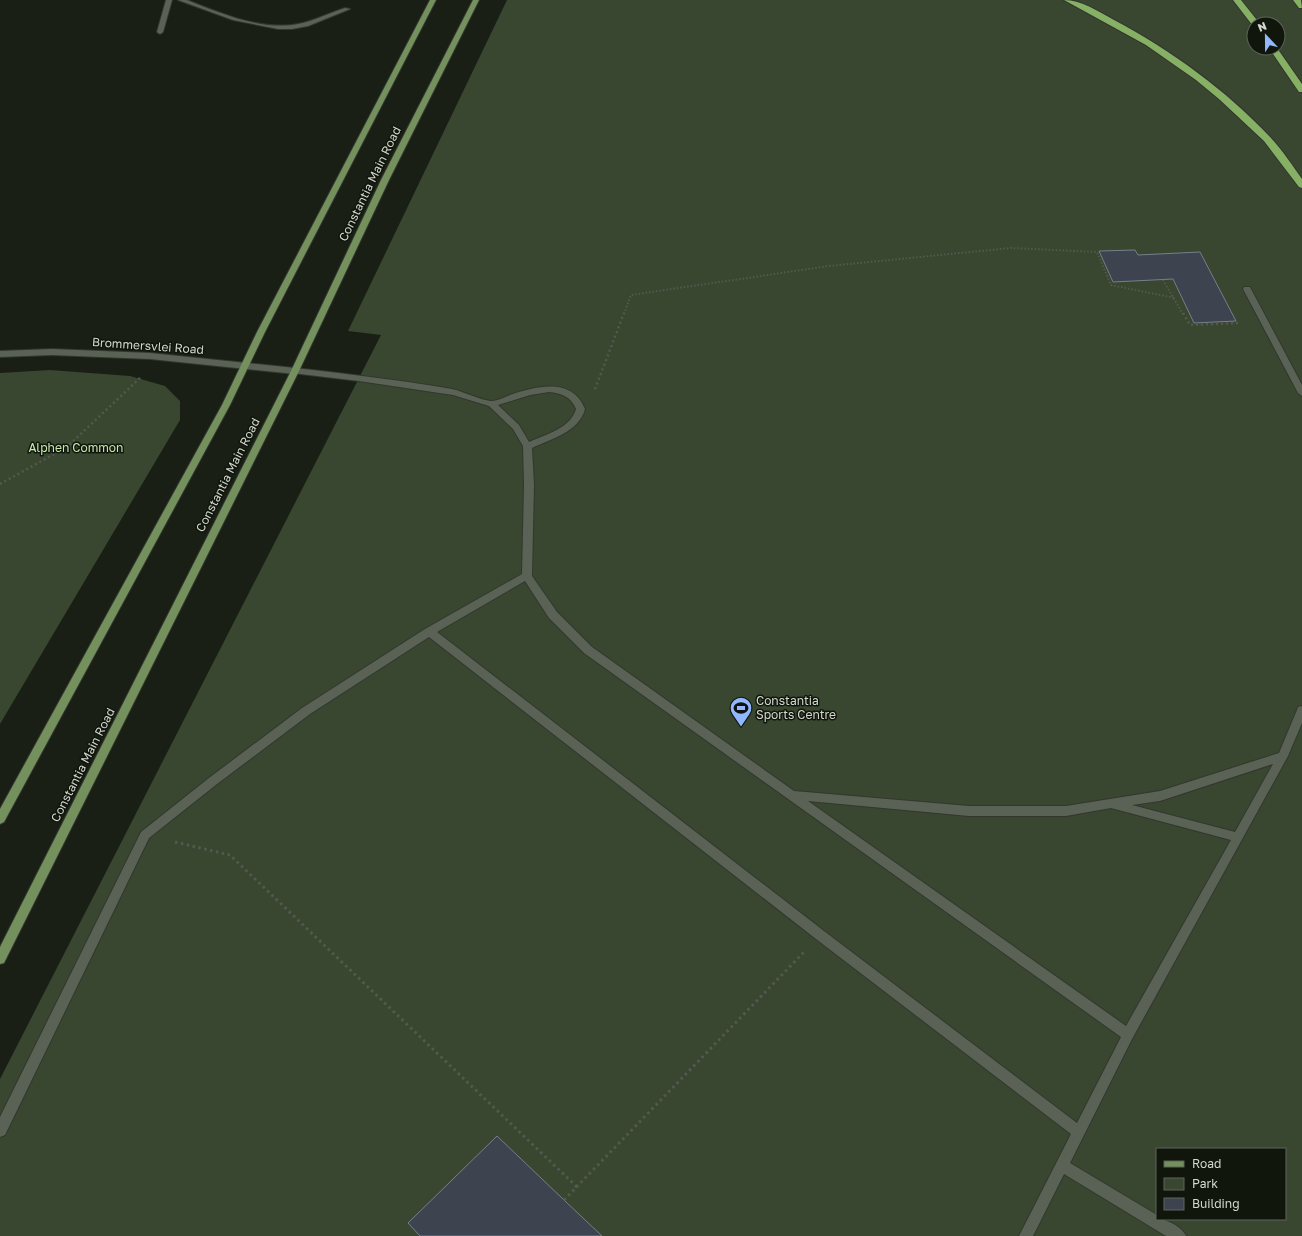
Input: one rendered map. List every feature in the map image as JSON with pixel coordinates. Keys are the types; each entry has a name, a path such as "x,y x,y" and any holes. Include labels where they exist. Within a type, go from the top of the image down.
{"highway":[{"path":"1068,0 1152,44 1219,94 1268,140 1302,185"},
{"path":"1237,0 1250,16"},
{"path":"1297,0 1302,6"},
{"path":"1279,56 1302,90"}],"main road":[{"path":"0,819 226,405 261,332 433,0"},
{"name":"Constantia Main Road","path":"0,959 295,371 385,180 476,0"}],"street":[{"path":"160,32 169,0"},
{"path":"181,0 230,17 282,27 300,25 347,9"},
{"path":"1247,289 1302,393"},
{"name":"Brommersvlei Road","path":"0,354 52,352 150,356 359,378 454,392 492,404"},
{"path":"527,446 571,425 578,419 580,405 576,399 559,390 549,389 538,390 492,404 516,427 527,446 529,485 527,576 553,615 588,650 1128,1035"},
{"path":"0,1131 145,835 212,781 306,711 429,632 527,576"},
{"path":"429,632 820,935 1078,1132"},
{"path":"1026,1236 1128,1035 1283,756 1302,710"},
{"path":"792,795 969,811 1066,811 1160,796 1283,756"},
{"path":"1110,804 1238,837"},
{"path":"1062,1165 1179,1236"}],"path":[{"path":"576,399 594,390 631,295 829,266 1011,248 1097,252 1111,284 1175,298"},
{"path":"1163,280 1190,325 1244,323"},
{"path":"0,484 67,447 144,375"},
{"path":"145,835 230,855 577,1187"},
{"path":"564,1200 820,935"}],"green space":[{"name":"Constantia Sports Centre","path":"507,0 1302,0 1302,1236 0,1236 0,1079 381,335 348,331"},
{"name":"Alphen Common","path":"50,370 130,376 165,386 180,401 180,420 0,724 0,373"}],"building":[{"path":"1135,250 1138,255 1200,252 1236,321 1194,323 1173,279 1113,282 1099,251"},
{"path":"497,1136 602,1236 420,1236 408,1223"}],"place":[{"name":"Constantia Sports Centre","path":"741,728"}]}
